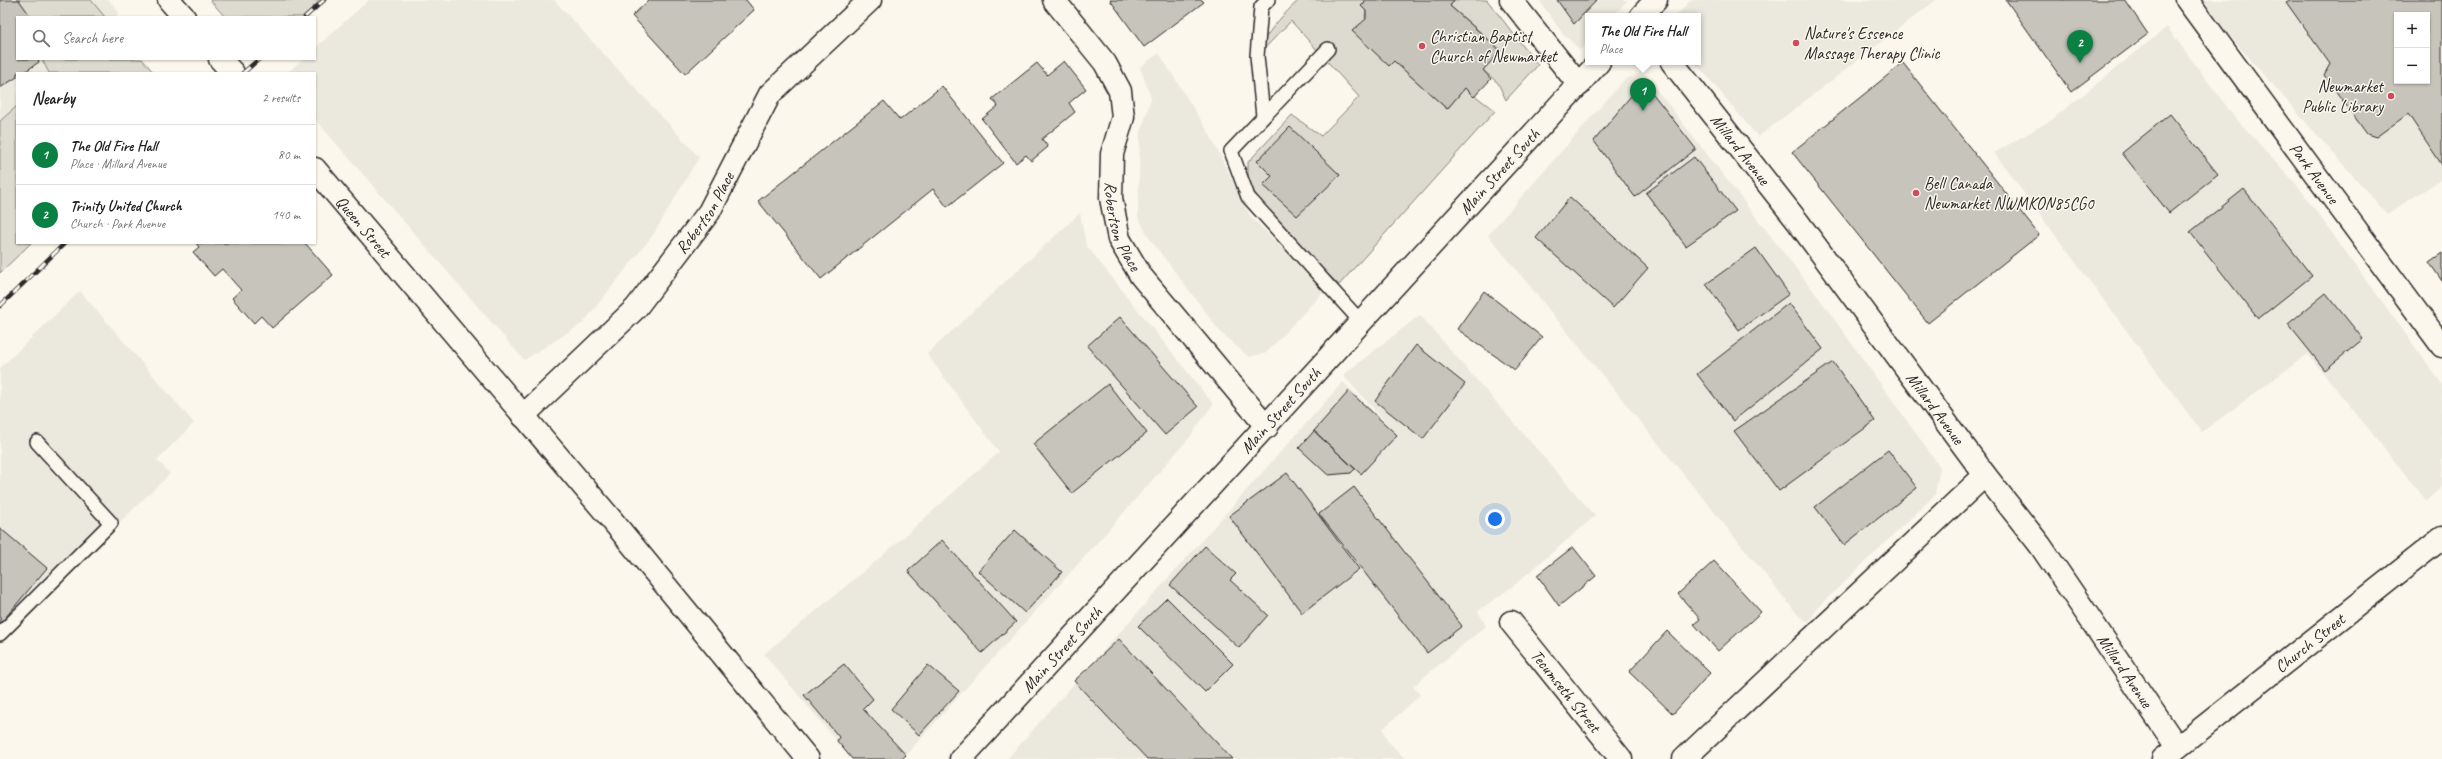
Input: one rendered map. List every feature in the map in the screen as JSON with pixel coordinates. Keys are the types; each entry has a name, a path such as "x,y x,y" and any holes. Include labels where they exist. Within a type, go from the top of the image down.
{"street":[{"path":"169,0 183,16"},
{"name":"Robertson Place","path":"522,416 636,308 710,212 770,94 870,0"},
{"name":"Robertson Place","path":"1054,0 1105,62 1120,91 1123,117 1112,154 1111,198 1119,239 1141,276 1267,427"},
{"path":"1510,0 1579,85"},
{"path":"1644,13 1656,0"},
{"name":"Park Avenue","path":"2187,0 2442,346"},
{"path":"221,60 232,72"},
{"name":"Main Street South","path":"962,759 1596,65"},
{"name":"Millard Avenue","path":"1674,65 1798,222 1985,475 2040,545 2170,753"},
{"name":"Queen Street","path":"316,169 397,264 522,416 611,519 808,759"},
{"path":"1684,759 1985,475"},
{"name":"Church Street","path":"2170,753 2442,538"},
{"name":"Tecumseth Street","path":"1511,622 1621,759"}],"lane":[{"path":"1263,116 1257,56 1261,7 1268,0"},
{"path":"1328,49 1231,151 1248,197 1362,323"},
{"path":"0,634 111,523 37,442"}],"shaded area":[{"path":"0,0 109,0 119,13 116,16 16,16 16,60 68,60 54,72 16,72 16,107 0,121"},
{"path":"13,0 91,0 104,16 21,16"},
{"path":"210,0 323,0 306,16 224,16"},
{"path":"369,0 554,0 699,157 653,235 583,323 524,360 316,120 316,72 288,72 302,60 316,60 316,47"},
{"path":"1299,0 1364,0 1365,2 1361,6 1366,11 1365,17 1389,66 1394,61 1447,109 1465,88 1495,111 1339,285 1274,222 1248,183 1248,162 1292,115 1321,136 1359,97 1291,21 1261,52 1265,39 1270,31"},
{"path":"1454,0 1487,0 1538,65 1506,100 1498,83 1483,70 1501,50 1450,6"},
{"path":"1539,0 1628,0 1616,13 1585,13 1585,45 1580,50 1563,34"},
{"path":"1691,0 1936,0 1758,137 1698,65 1701,65 1701,13 1679,13"},
{"path":"2198,0 2442,0 2442,179 2387,214"},
{"path":"2167,27 2233,115 2297,185 2442,384 2442,487 2426,500 2308,354 2202,432 1994,153 2053,119"},
{"path":"1159,53 1210,135 1250,216 1325,290 1266,353 1249,357 1222,334 1150,239 1138,217 1140,136 1151,98 1140,67"},
{"path":"42,60 143,60 153,72 48,72"},
{"path":"1643,72 1822,302 1940,467 1935,495 1817,608 1809,622 1799,616 1488,235 1624,80"},
{"path":"16,107 16,244 30,244 0,273 0,121"},
{"path":"1080,213 1086,245 1213,404 1190,437 1096,544 902,759 852,759 764,654 881,557 999,452 927,354"},
{"path":"80,291 194,423 157,460 170,474 0,636 0,368"},
{"path":"1420,315 1595,516 1513,586 1478,611 1486,626 1413,686 1420,695 1383,729 1387,740 1405,759 1007,759 1343,382 1390,427 1343,375"}],"building":[{"path":"0,0 19,0 30,16 16,16 16,60 38,60 39,62 24,72 16,72 16,78 0,88"},
{"path":"649,0 746,0 754,10 685,74 632,16"},
{"path":"1110,0 1202,0 1204,2 1144,47"},
{"path":"1364,0 1454,0 1450,6 1501,51 1483,70 1491,79 1474,97 1465,88 1447,109 1394,61 1389,66 1352,31 1366,19 1366,11 1361,6 1365,2"},
{"path":"1557,0 1597,0 1574,24"},
{"path":"2006,0 2125,0 2148,34 2071,92"},
{"name":"Newmarket Public Library","path":"2290,0 2442,0 2442,165 2408,114 2376,137 2367,134 2324,75 2330,64 2286,2"},
{"path":"1064,61 1086,89 1069,103 1075,112 1042,139 1048,147 1031,161 1026,155 1016,163 982,119 998,106 992,99 1037,63 1047,75"},
{"name":"Bell Canada Newmarket NWMKON85CG0","path":"1903,63 2039,235 1928,323 1792,152"},
{"path":"1643,81 1696,149 1635,197 1594,141"},
{"path":"942,86 1003,163 947,207 933,189 821,279 758,201 884,101 900,120"},
{"path":"2170,114 2218,174 2169,213 2122,153"},
{"path":"1290,127 1340,175 1297,216 1263,185 1272,176 1257,161"},
{"path":"1694,157 1736,211 1686,246 1646,193"},
{"path":"2244,189 2312,276 2258,319 2190,232"},
{"path":"1570,197 1648,268 1613,308 1536,238"},
{"path":"197,244 306,244 333,275 272,328 261,316 254,323 232,298 241,290 222,269 214,276 193,252 199,247"},
{"path":"1756,248 1789,294 1739,330 1706,284"},
{"path":"2442,253 2442,281 2429,262"},
{"path":"1484,291 1542,337 1515,370 1457,329"},
{"path":"2326,293 2363,339 2325,370 2288,324"},
{"path":"1789,303 1823,349 1733,421 1697,374"},
{"path":"1120,317 1198,407 1165,435 1087,346"},
{"path":"1416,345 1465,384 1423,439 1375,401"},
{"path":"1833,362 1875,421 1779,491 1734,431"},
{"path":"1108,384 1147,433 1072,493 1033,444"},
{"path":"1349,391 1397,435 1361,474 1314,431"},
{"path":"1314,431 1355,469 1351,473 1328,475 1299,448"},
{"path":"1888,450 1917,488 1844,545 1815,507"},
{"path":"1287,473 1359,569 1302,613 1229,516"},
{"path":"1354,487 1462,626 1427,653 1319,514"},
{"path":"0,528 47,568 0,624"},
{"path":"1015,530 1062,572 1025,613 978,571"},
{"path":"942,540 1016,622 982,653 908,571"},
{"path":"1205,546 1236,574 1230,580 1268,615 1239,648 1170,585"},
{"path":"1573,547 1596,576 1559,606 1537,575"},
{"path":"1714,561 1761,612 1718,651 1694,624 1700,619 1678,594"},
{"path":"1167,598 1233,664 1205,692 1138,626"},
{"path":"1667,631 1710,673 1673,714 1629,672"},
{"path":"1119,639 1232,759 1147,759 1074,681"},
{"path":"844,664 873,699 863,709 906,755 902,759 852,759 837,741 839,737 804,695"},
{"path":"928,665 959,691 919,735 891,709"}],"railway":[{"path":"306,16 324,0"},
{"path":"244,72 258,60"},
{"path":"0,306 64,244"}],"place":[{"name":"Nature's Essence Massage Therapy Clinic","path":"1796,43"},
{"name":"Christian Baptist Church of Newmarket","path":"1422,46"},
{"name":"Trinity United Church","path":"2080,63"},
{"name":"Newmarket Public Library","path":"2391,96"},
{"name":"The Old Fire Hall","path":"1643,111"},
{"name":"Bell Canada Newmarket NWMKON85CG0","path":"1916,193"}]}
